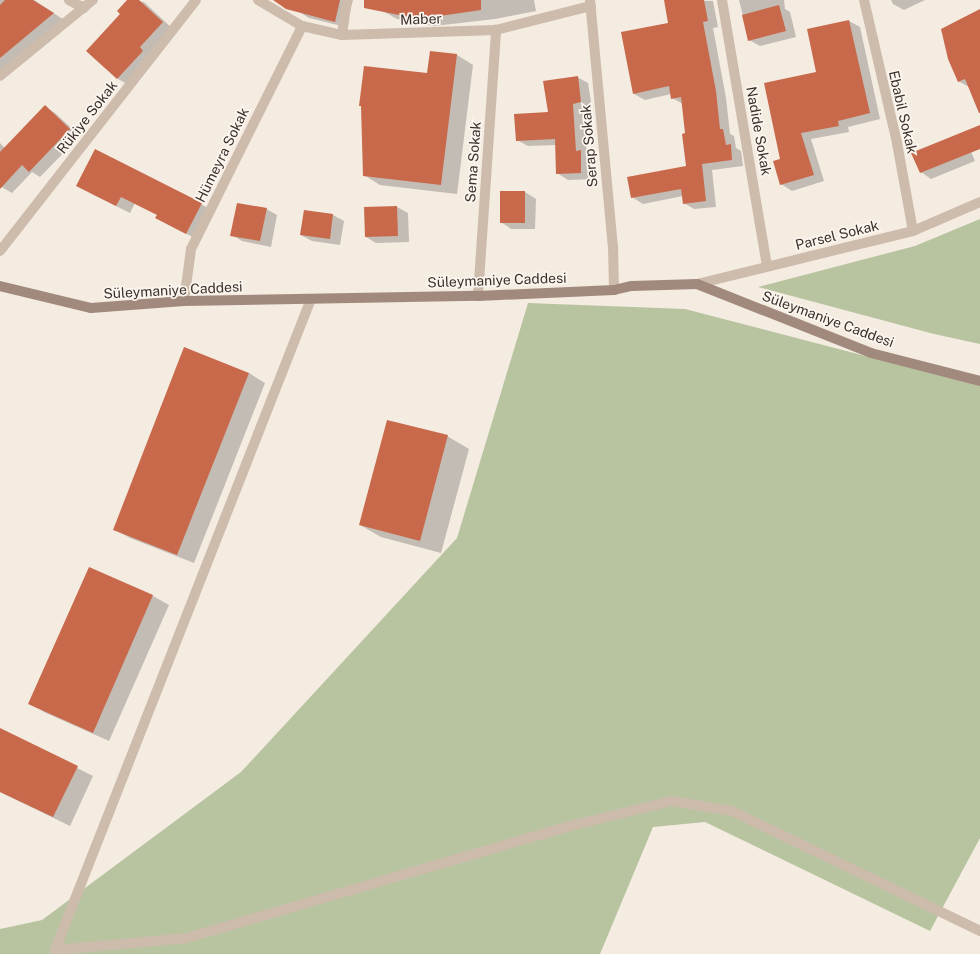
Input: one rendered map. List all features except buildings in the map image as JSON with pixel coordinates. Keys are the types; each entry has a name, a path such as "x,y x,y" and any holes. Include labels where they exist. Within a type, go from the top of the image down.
{"street":[{"path":"69,0 84,8"},
{"path":"0,76 93,0"},
{"name":"Rükiye Sokak","path":"0,251 196,0"},
{"name":"Maber","path":"258,0 302,26 342,35 496,30 590,3"},
{"path":"342,35 347,0"},
{"name":"Nadide Sokak","path":"722,0 767,266"},
{"name":"Ebabil Sokak","path":"864,0 897,143 913,231"},
{"name":"Serap Sokak","path":"590,3 613,246 614,290"},
{"name":"Hümeyra Sokak","path":"184,301 191,249 302,26"},
{"name":"Sema Sokak","path":"478,296 496,30"},
{"name":"Parsel Sokak","path":"697,284 913,231 980,202"},
{"name":"Süleymaniye Caddesi","path":"0,286 91,308 184,301 478,296 614,290 632,286 697,284 871,353 980,381"},
{"path":"311,299 55,950 187,938 566,827 672,801 732,811 980,931"}],"green space":[{"path":"980,219 980,344 934,334 758,287 915,246"},
{"path":"528,303 685,309 980,386 980,838 930,931 705,822 653,827 600,954 0,954 0,929 42,920 241,772 457,538"}]}
